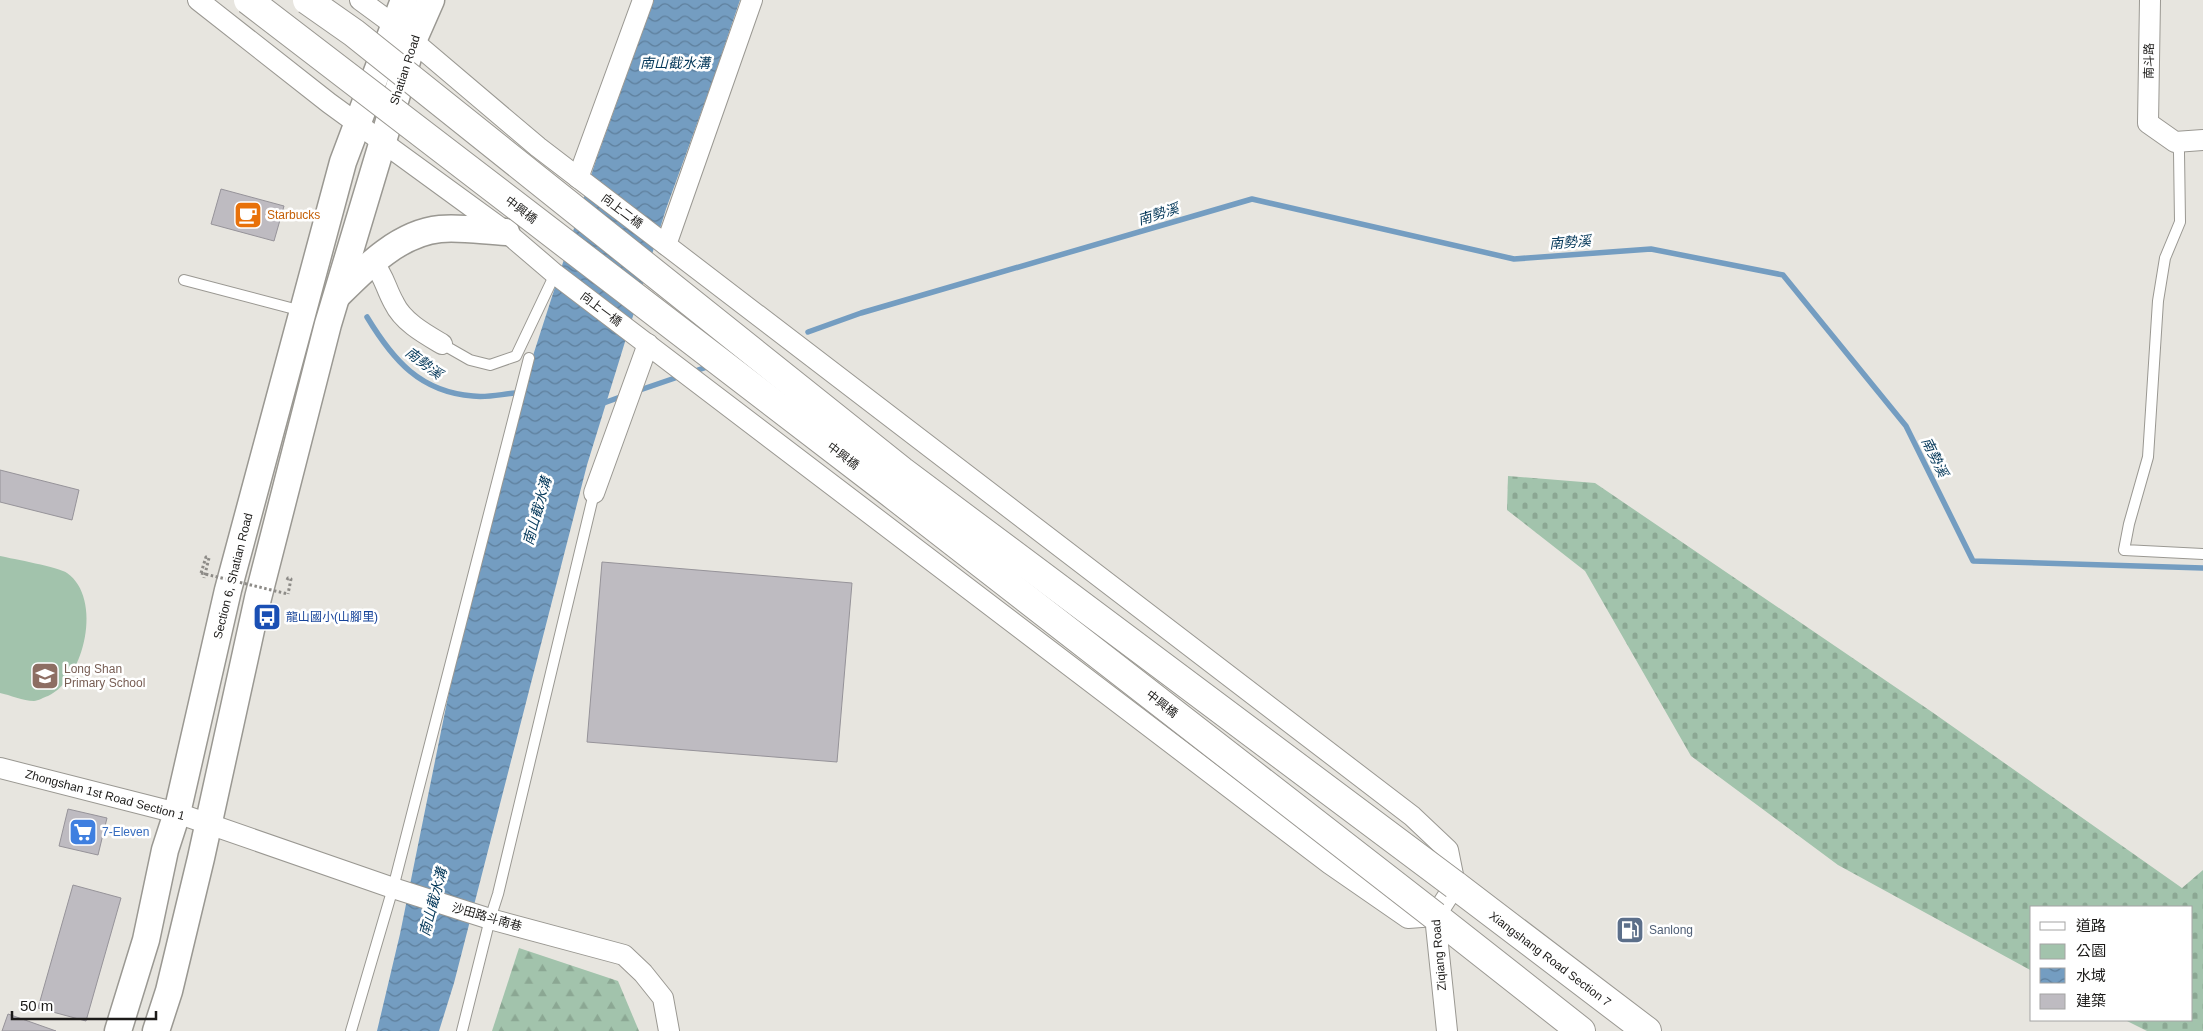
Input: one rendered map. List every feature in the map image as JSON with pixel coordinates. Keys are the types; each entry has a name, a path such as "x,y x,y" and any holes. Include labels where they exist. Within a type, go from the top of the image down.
{"main road":[{"name":"中興橋","path":"248,0 888,491 1434,916"},
{"name":"中興橋","path":"308,0 370,46 902,471 1455,885"},
{"name":"Xiangshang Road Section 7","path":"1455,885 1647,1031"},
{"path":"1434,916 1581,1031"}],"street":[{"path":"197,0 506,232 555,274"},
{"name":"向上二橋","path":"360,0 404,33 538,147 937,450 1412,816 1448,850 1455,885"},
{"name":"Shatian Road","path":"383,141 404,33 404,0"},
{"name":"Shatian Road","path":"357,122 404,33 431,0"},
{"path":"578,178 643,0"},
{"path":"666,245 752,0"},
{"name":"南斗路","path":"2150,0 2148,122 2175,142"},
{"name":"Section 6, Shatian Road","path":"118,1031 146,940 165,850 177,812 228,590 343,162 357,122"},
{"path":"2175,142 2203,140"},
{"path":"156,1031 169,991 209,823 258,598 335,298 383,141"},
{"path":"335,298 372,261 417,234 440,229 506,232"},
{"path":"372,261 383,276 394,305 416,328 442,344"},
{"name":"向上一橋","path":"555,274 1330,864 1408,918 1434,916"},
{"path":"594,493 647,345"},
{"name":"Zhongshan 1st Road Section 1","path":"0,768 177,812 209,823"},
{"name":"沙田路斗南巷","path":"209,823 394,888 490,919 624,955 643,973 663,998 670,1031"},
{"name":"Ziqiang Road","path":"1447,1031 1434,916 1455,885"}],"lane":[{"path":"2175,142 2179,152 2180,222 2165,258 2158,301 2148,457 2129,524 2124,550 2203,554"},
{"path":"442,344 470,360 490,366 516,356 555,274"},
{"path":"184,280 303,312"},
{"path":"351,1031 394,888 529,358"},
{"path":"462,1031 498,894 594,493"}],"path":[{"path":"204,578 210,558 206,557 201,573 288,594 291,579 288,578 283,597"}],"green space":[{"path":"1508,476 1595,483 1932,712 2182,888 2203,870 2203,1031 2147,1031 2127,1021 2193,1021 2193,906 2030,906 2030,970 1838,865 1691,756 1585,571 1507,510"},
{"path":"0,556 46,566 67,573 78,585 84,600 87,618 85,638 80,656 72,673 61,687 48,696 36,701 0,693"},
{"path":"519,948 618,981 639,1031 492,1031"}],"water":[{"name":"南山截水溝","path":"654,0 740,0 666,209 587,465 454,983 439,1031 377,1031 400,934 449,692 529,368 596,160"}],"building":[{"name":"Starbucks","path":"221,189 284,206 274,241 211,224"},
{"path":"0,470 79,490 72,520 0,502"},
{"path":"602,562 852,583 837,762 587,742"},
{"name":"7-Eleven","path":"68,809 107,818 98,855 59,846"},
{"path":"73,885 121,898 86,1021 38,1008"},
{"path":"8,1014 56,1031 2,1031"}],"waterway":[{"name":"南勢溪","path":"808,332 861,313 1252,199 1514,259 1651,249 1783,275 1906,426 1973,561 2203,568"},
{"name":"南勢溪","path":"367,317 398,360 423,381 454,393 473,396 516,393"},
{"name":"南勢溪","path":"698,370 710,366"},
{"name":"南勢溪","path":"637,391 675,378"},
{"name":"南勢溪","path":"601,404 623,396"}],"place":[{"name":"Starbucks","path":"248,215"},
{"name":"龍山國小(山腳里)","path":"267,617"},
{"name":"Long Shan Primary School","path":"45,676"},
{"name":"7-Eleven","path":"83,832"},
{"name":"Sanlong","path":"1630,930"}]}
